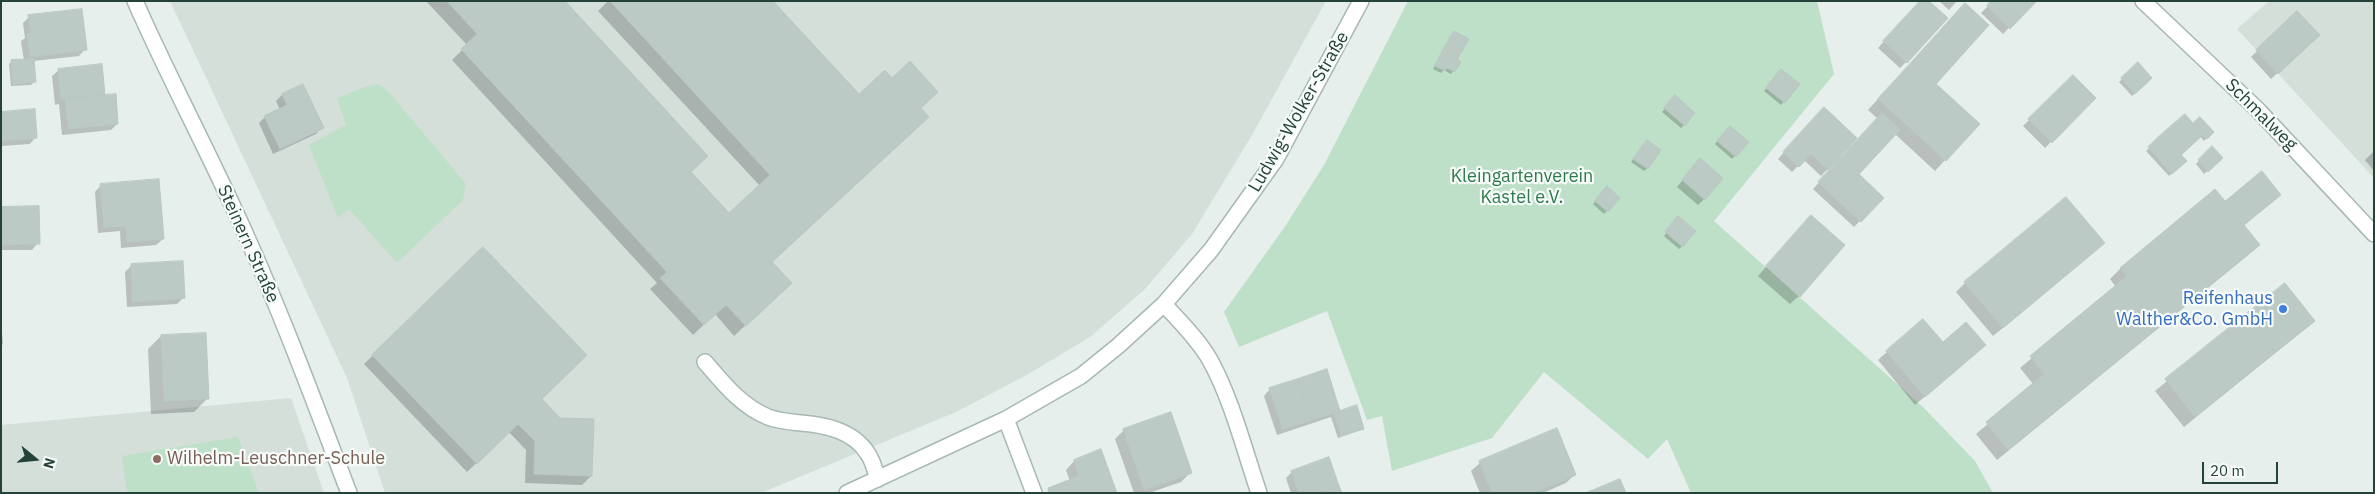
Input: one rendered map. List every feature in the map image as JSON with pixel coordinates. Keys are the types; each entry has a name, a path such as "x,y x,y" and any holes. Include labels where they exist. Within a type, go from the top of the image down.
{"street":[{"name":"Steinern Straße","path":"135,1 165,70 249,242 298,357 349,493"},
{"name":"Ludwig-Wolker-Straße","path":"849,492 1006,419 1081,376 1118,346 1164,304 1217,242 1276,158 1361,1"},
{"name":"Schmalweg","path":"2143,1 2258,110 2374,234"},
{"path":"1164,304 1209,359 1221,384 1258,493"},
{"path":"705,362 728,389 754,410 769,418 840,430 853,438 868,454 878,479"},
{"path":"1006,419 1034,493"}],"shaded area":[{"path":"170,1 1326,1 1252,135 1192,234 1145,289 1090,337 1025,376 956,412 761,493 385,493 347,378"},
{"path":"2269,1 2374,1 2374,178 2237,29"},
{"name":"Wilhelm-Leuschner-Schule","path":"291,398 324,493 1,493 1,425"}],"green space":[{"name":"Kleingartenverein Kastel e.V.","path":"1408,1 1817,1 1834,74 1714,221 1924,408 1975,461 1993,493 1691,493 1667,439 1648,459 1544,372 1492,438 1392,471 1382,416 1367,420 1327,311 1239,347 1224,312 1286,225 1324,165"},
{"path":"378,84 388,91 466,184 463,200 397,263 349,209 338,218 309,145 346,125 337,98"},
{"path":"238,437 259,493 127,493 122,456"}],"building":[{"path":"447,1 565,1 708,156 691,172 729,213 770,175 610,1 773,1 859,94 885,70 892,78 910,61 938,92 921,108 929,117 772,262 792,283 746,326 726,305 704,325 660,278 667,272 461,49 477,34"},
{"path":"1920,1 1929,1 1948,18 1907,63 1883,41"},
{"path":"1991,1 2037,1 2010,29 1987,6"},
{"path":"1965,3 1989,25 1936,84 1912,62"},
{"path":"82,9 87,50 30,57 27,34 31,33 28,15"},
{"path":"2297,11 2320,35 2278,74 2256,50"},
{"path":"1454,31 1469,39 1457,60 1442,52"},
{"path":"1442,52 1461,62 1455,72 1447,68 1445,71 1435,66"},
{"path":"34,59 36,82 13,84 11,60"},
{"path":"1912,62 1980,124 1946,161 1878,99"},
{"path":"2138,62 2152,78 2135,94 2121,78"},
{"path":"102,64 105,95 61,99 58,69"},
{"path":"1781,69 1800,84 1785,103 1766,88"},
{"path":"2073,75 2096,98 2052,143 2028,119"},
{"path":"303,84 324,128 280,149 264,116 287,105 282,94"},
{"path":"116,94 118,124 68,129 65,98"},
{"path":"1675,95 1695,113 1685,126 1664,108"},
{"path":"1824,107 1857,138 1828,170 1811,154 1799,167 1783,152"},
{"path":"35,109 37,138 1,141 1,112"},
{"path":"1882,113 1900,130 1836,199 1818,182"},
{"path":"2185,114 2203,135 2181,155 2162,134"},
{"path":"2200,117 2214,132 2207,139 2193,123"},
{"path":"1730,126 1749,142 1736,157 1717,141"},
{"path":"2162,134 2187,161 2172,174 2148,147"},
{"path":"1647,140 1661,150 1648,169 1633,159"},
{"path":"2212,146 2223,158 2208,172 2198,160"},
{"path":"1700,158 1723,178 1705,200 1682,180"},
{"path":"2262,171 2281,195 2244,225 2260,245 2008,450 1986,422 2044,374 2030,356 2127,276 2120,268 2215,189 2225,201"},
{"path":"1859,174 1884,198 1861,222 1836,199"},
{"path":"159,179 164,239 127,242 126,226 104,227 100,184"},
{"path":"1607,186 1620,198 1608,212 1595,201"},
{"path":"2066,197 2105,243 2003,328 1964,282"},
{"path":"39,206 40,244 1,245 1,207"},
{"path":"1811,215 1845,245 1800,297 1766,266"},
{"path":"1678,216 1696,231 1683,247 1665,232"},
{"path":"483,247 587,355 542,399 560,418 594,419 592,476 534,474 535,441 518,424 477,464 372,355"},
{"path":"183,261 185,298 132,302 131,264"},
{"path":"2285,283 2315,321 2195,417 2165,379"},
{"path":"1923,319 1943,342 1966,322 1986,345 1925,397 1886,351"},
{"path":"206,333 209,399 164,401 161,335"},
{"path":"1327,369 1340,411 1312,420 1298,379"},
{"path":"1298,379 1312,420 1283,429 1269,388"},
{"path":"1357,405 1364,429 1341,436 1334,413"},
{"path":"1171,412 1192,473 1144,490 1123,429"},
{"path":"1557,428 1576,475 1533,493 1492,493 1479,461"},
{"path":"1101,449 1117,493 1049,493 1048,488 1079,476 1074,460"},
{"path":"1329,457 1339,486 1320,493 1299,493 1291,471"},
{"path":"1620,479 1626,493 1586,493"},
{"path":"1339,486 1342,493 1320,493"}],"place":[{"name":"Reifenhaus Walther&Co. GmbH","path":"2283,309"},
{"name":"Wilhelm-Leuschner-Schule","path":"157,459"}]}
